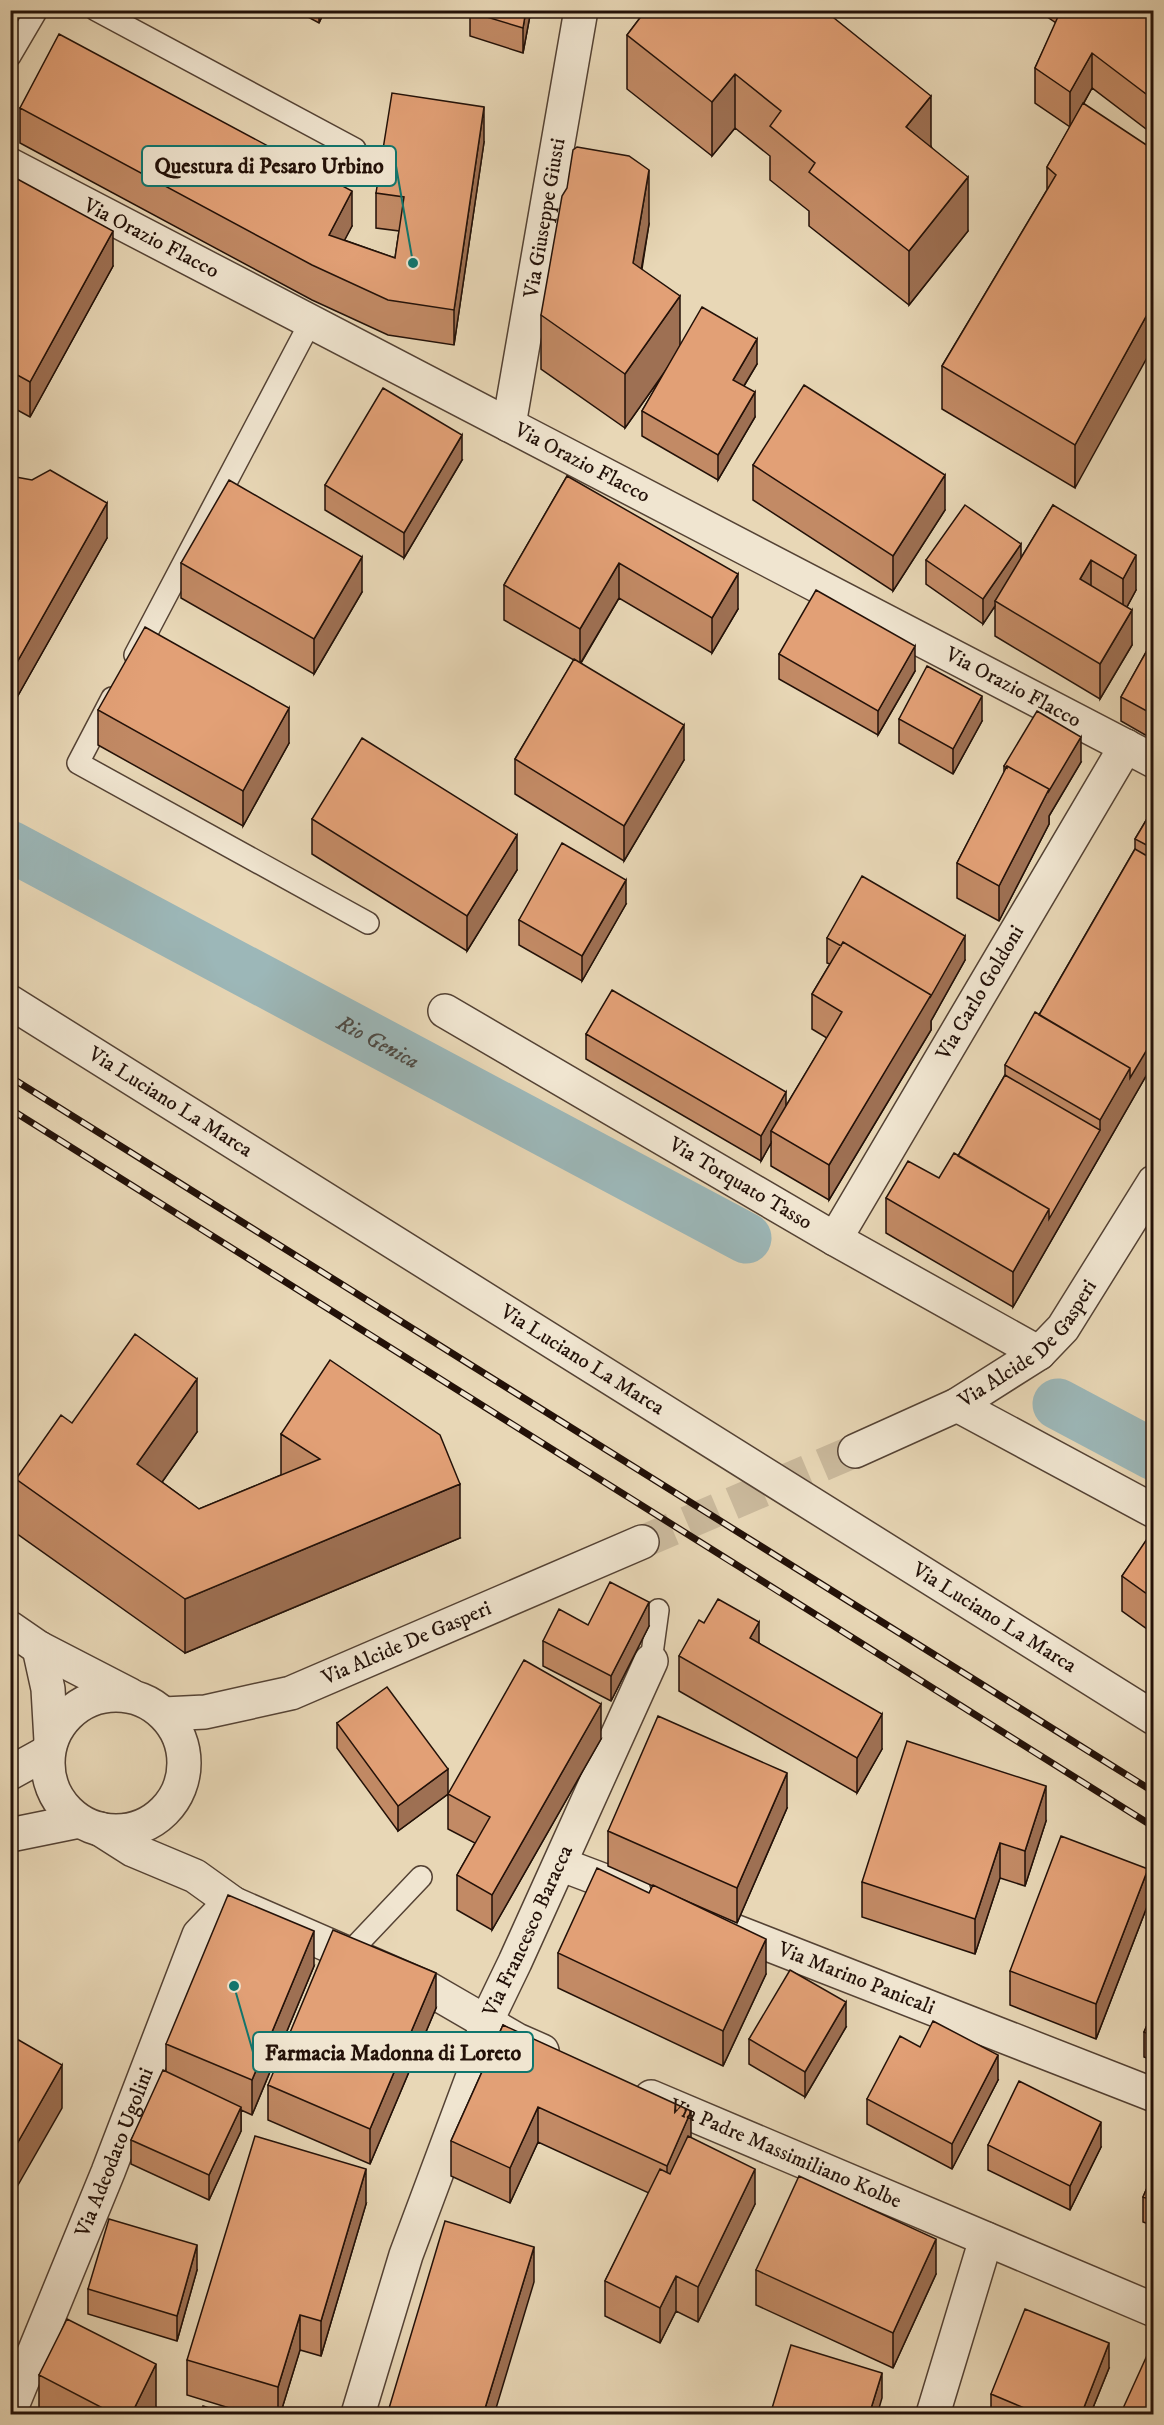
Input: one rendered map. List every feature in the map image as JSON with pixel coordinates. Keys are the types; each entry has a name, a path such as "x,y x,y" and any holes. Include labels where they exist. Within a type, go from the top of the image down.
{"street":[{"name":"Via Giuseppe Giusti","path":"509,424 581,10"},
{"name":"Via Orazio Flacco","path":"13,173 311,321 1140,753"},
{"name":"Via Carlo Goldoni","path":"835,1239 1140,753"},
{"name":"Via Luciano La Marca","path":"10,1002 1154,1718"},
{"name":"Via Torquato Tasso","path":"445,1011 835,1239 1039,1353"},
{"name":"Via Alcide De Gasperi","path":"855,1451 957,1405 1039,1353 1063,1328 1154,1182"},
{"path":"957,1405 1154,1511"},
{"name":"Via Alcide De Gasperi","path":"164,1714 205,1712 291,1693 642,1542"},
{"path":"10,1628 39,1648 146,1701 164,1714 177,1732 184,1754 183,1776 176,1797 161,1814 143,1826 121,1831 90,1825 10,1835"},
{"path":"39,1648 48,1689 49,1778 60,1802 90,1825 133,1850 195,1876 234,1904 429,1989 517,2040 572,2063"},
{"name":"Via Francesco Baracca","path":"358,2415 406,2255 474,2073 486,2022 560,1864 651,1660"},
{"path":"10,1773 49,1747 62,1719 81,1703 104,1695 130,1695"},
{"path":"560,1864 659,1902"},
{"name":"Via Adeodato Ugolini","path":"10,2411 108,2172 199,1935 219,1914 234,1904"},
{"name":"Via Marino Panicali","path":"692,1915 1154,2095"},
{"name":"Via Padre Massimiliano Kolbe","path":"626,2086 1154,2310"},
{"path":"933,2415 986,2239"}],"lane":[{"path":"10,56 37,10"},
{"path":"96,10 355,149"},
{"path":"311,321 78,763 368,922"},
{"path":"651,1660 658,1610"},
{"path":"348,1954 421,1877"}],"building":[{"path":"470,10 526,10 523,28 470,12"},
{"path":"646,10 824,10 931,96 906,127 968,177 909,251 809,172 815,163 770,126 781,111 735,74 712,102 627,35"},
{"path":"1061,10 1154,10 1154,100 1092,53 1070,92 1035,68"},
{"path":"59,34 352,191 329,235 395,258 404,197 376,193 392,93 484,107 454,310 388,300 312,265 20,108"},
{"path":"1083,103 1154,150 1154,302 1075,445 942,366 1056,175 1047,167"},
{"path":"577,147 629,156 649,170 633,263 680,296 625,374 541,315 562,196 567,188 573,150"},
{"path":"10,175 113,231 30,382 10,371"},
{"path":"702,307 757,339 733,380 755,392 718,455 642,411"},
{"path":"804,385 945,475 893,556 753,465"},
{"path":"383,388 462,435 404,533 325,485"},
{"path":"50,470 107,503 16,664 10,661 10,476 32,480"},
{"path":"567,476 738,574 712,618 619,563 580,629 504,585"},
{"path":"229,480 362,557 314,639 181,563"},
{"path":"965,505 1021,544 983,599 926,560"},
{"path":"1053,505 1136,555 1123,579 1091,560 1080,579 1132,610 1100,664 995,601"},
{"path":"816,590 915,646 878,711 779,654"},
{"path":"145,627 289,708 243,791 98,710"},
{"path":"1154,638 1154,715 1121,697"},
{"path":"574,659 684,725 624,826 515,759"},
{"path":"927,666 982,696 953,749 899,719"},
{"path":"1037,711 1081,737 1049,791 1004,766"},
{"path":"362,738 517,835 467,916 312,819"},
{"path":"1007,766 1049,789 999,886 957,863"},
{"path":"1154,807 1154,849 1135,839"},
{"path":"562,843 626,880 582,956 519,920"},
{"path":"1135,849 1154,860 1154,1038 1130,1078 1130,1068 1039,1015"},
{"path":"862,876 965,936 931,996 843,942 841,946 827,938"},
{"path":"843,942 931,995 829,1165 771,1131 842,1012 812,994"},
{"path":"612,990 786,1092 761,1136 586,1034"},
{"path":"1035,1012 1130,1068 1100,1120 1005,1065"},
{"path":"1005,1075 1100,1130 1049,1219 1049,1209 958,1156"},
{"path":"954,1153 1049,1209 1013,1272 886,1198 908,1161 939,1178"},
{"path":"135,1334 197,1379 137,1464 199,1509 320,1459 281,1434 330,1360 440,1435 460,1484 185,1599 16,1479 61,1415 72,1423"},
{"path":"1154,1530 1154,1599 1122,1576"},
{"path":"610,1582 649,1602 611,1676 543,1641 559,1609 588,1625"},
{"path":"718,1599 759,1622 750,1638 882,1714 857,1758 679,1656 699,1620 704,1623"},
{"path":"524,1660 601,1704 492,1895 457,1875 490,1817 448,1794"},
{"path":"387,1687 448,1769 398,1806 337,1723"},
{"path":"658,1716 787,1773 737,1888 608,1831"},
{"path":"907,1741 1046,1786 1025,1851 1000,1843 975,1919 862,1882"},
{"path":"1061,1836 1148,1869 1096,2004 1010,1971"},
{"path":"597,1868 649,1893 653,1885 766,1939 723,2031 558,1953"},
{"path":"228,1895 314,1931 252,2080 166,2044"},
{"path":"333,1930 436,1973 370,2129 268,2085"},
{"path":"790,1970 846,2002 805,2072 749,2039"},
{"path":"1154,2010 1154,2036 1144,2032"},
{"path":"933,2021 998,2055 952,2144 867,2099 900,2036 920,2047"},
{"path":"503,2025 691,2111 667,2166 538,2107 510,2168 451,2141"},
{"path":"10,2035 62,2065 10,2156"},
{"path":"163,2070 241,2107 209,2175 131,2140"},
{"path":"1019,2081 1101,2122 1070,2186 988,2145"},
{"path":"255,2136 366,2169 321,2321 300,2315 278,2387 187,2360"},
{"path":"688,2136 755,2169 698,2287 676,2276 660,2308 605,2281 660,2169 670,2174"},
{"path":"1154,2172 1154,2201 1143,2197"},
{"path":"799,2176 936,2239 893,2333 756,2270"},
{"path":"109,2219 197,2245 177,2316 88,2289"},
{"path":"445,2221 534,2247 483,2415 387,2415"},
{"path":"1025,2309 1109,2343 1081,2415 1041,2415 991,2394"},
{"path":"67,2319 156,2364 131,2415 116,2415 39,2375"},
{"path":"1154,2340 1154,2415 1120,2415"},
{"path":"791,2345 882,2373 869,2415 770,2415"},
{"path":"203,2406 231,2415 200,2415"}],"waterway":[{"name":"Rio Genica","path":"10,846 746,1238"},
{"name":"Rio Genica","path":"1058,1404 1154,1455"}],"tunnel":[{"path":"642,1542 855,1451"}],"railway":[{"path":"10,1077 1154,1792"},
{"path":"10,1109 1154,1827"}],"place":[{"name":"Questura di Pesaro Urbino","path":"413,263"},
{"name":"Farmacia Madonna di Loreto","path":"234,1986"}]}
